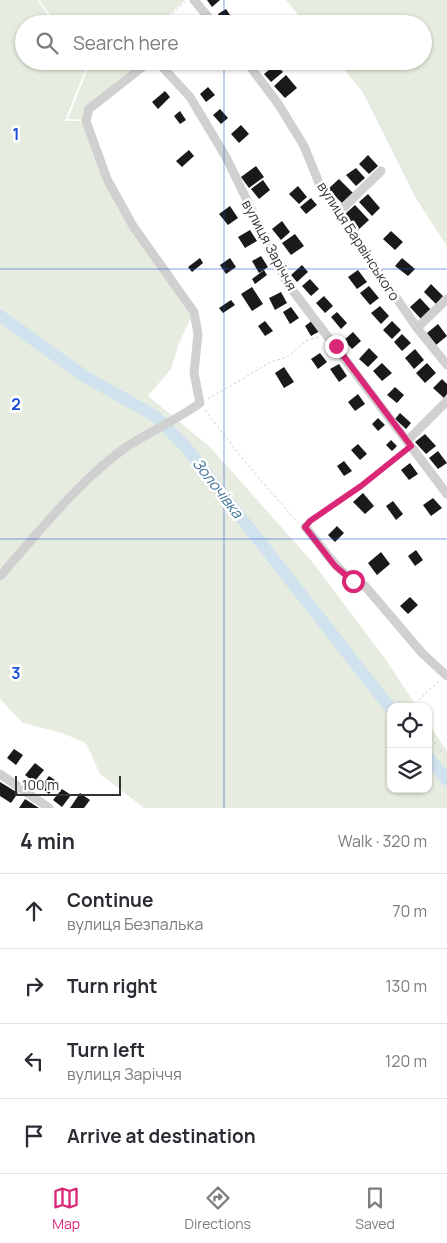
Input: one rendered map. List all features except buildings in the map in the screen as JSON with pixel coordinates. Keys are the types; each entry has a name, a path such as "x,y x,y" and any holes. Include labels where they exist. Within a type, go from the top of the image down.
{"street":[{"path":"194,0 206,15"},
{"path":"0,576 44,525 96,473 125,449 200,403 194,373 198,334 194,312 133,226 107,179 86,121 90,109 139,70"},
{"name":"вулиця Заріччя","path":"165,70 190,98 226,157 287,283 447,494"},
{"name":"вулиця Барвінського","path":"253,70 279,105 304,146 319,183 338,214 417,328 447,365"},
{"path":"338,214 381,171"},
{"path":"417,328 447,298"},
{"path":"410,443 447,401"},
{"path":"305,527 335,566 353,581 365,586 422,653 446,675"},
{"path":"0,774 49,808"}],"path":[{"path":"172,15 188,0"},
{"path":"326,334 306,341 287,357 271,362 200,403 245,462 298,523 305,527 310,521 361,486 410,443"},
{"path":"415,703 446,675"},
{"path":"432,739 447,759"}],"shaded area":[{"path":"0,0 37,0 48,15 15,15 15,70 85,70 65,121 86,121 107,179 194,312 179,343 171,369 148,396 210,447 314,564 386,660 414,703 387,703 387,793 432,793 432,729 447,751 447,808 144,808 100,774 86,743 62,733 23,723 0,699"},
{"path":"39,0 185,0 169,15 50,15"},
{"path":"286,0 447,0 447,246 415,197 362,91 344,70 432,70 432,15 298,15"},
{"path":"87,70 136,70 88,108 85,120 68,119"}],"waterway":[{"name":"Золочівка","path":"0,316 84,376 155,416 185,446 387,704"},
{"name":"Золочівка","path":"432,762 447,780"}],"route":[{"path":"336,346 411,446 361,486 310,521 305,527 318,541 335,566 353,581"}]}
